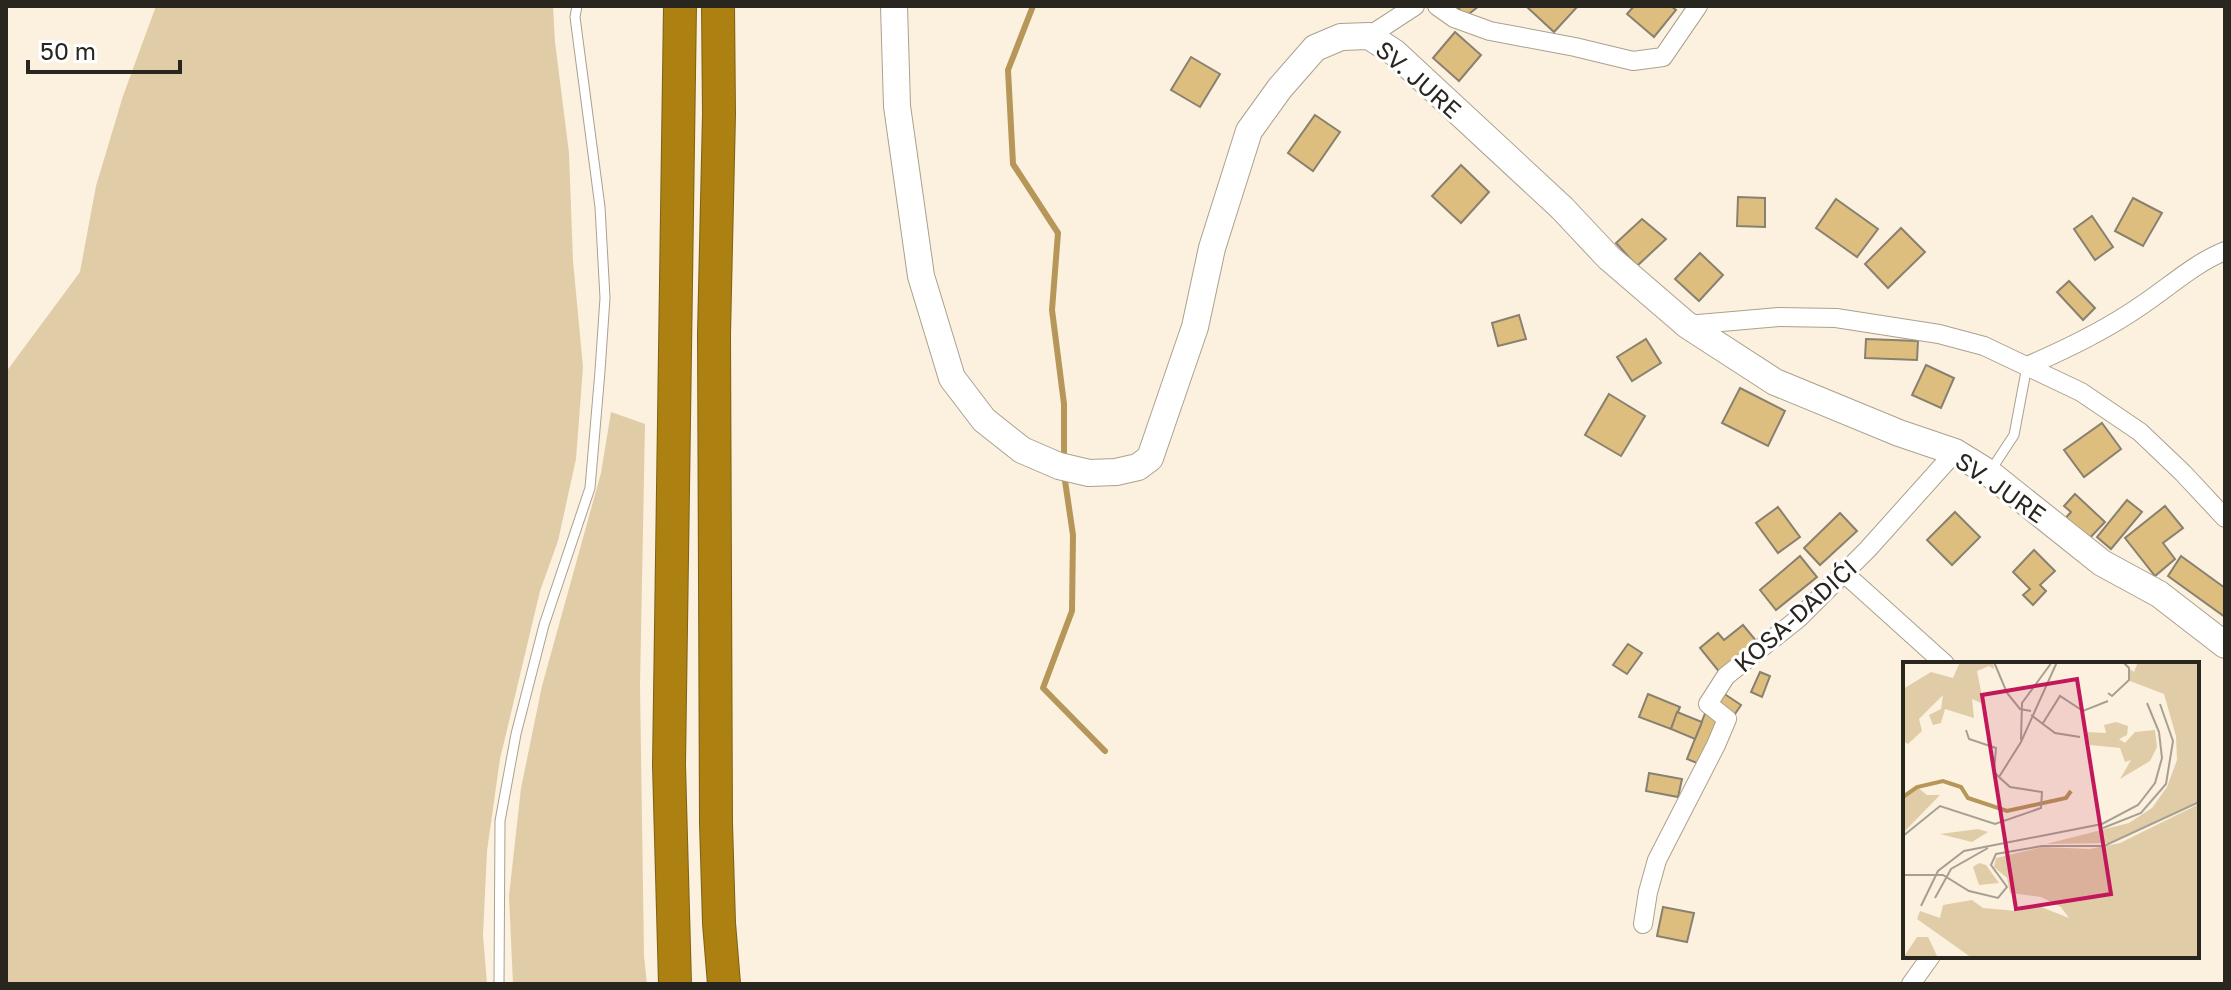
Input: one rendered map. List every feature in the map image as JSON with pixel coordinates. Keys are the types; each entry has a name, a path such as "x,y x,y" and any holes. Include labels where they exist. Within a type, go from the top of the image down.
{"highway":[{"path":"675,984 669,765 680,6"},
{"path":"718,6 714,334 715,760 724,984"}],"street":[{"name":"SV. JURE","path":"894,6 897,106 921,276 952,378 984,420 1022,450 1089,473 1138,467 1150,458 1195,327 1212,248 1249,131 1280,88 1315,48 1341,37 1369,36 1395,53 1562,208 1609,258 1687,325 1775,382 1899,433 1955,452 1989,473 2102,563 2159,594 2225,645"},
{"path":"1369,36 1415,6"},
{"path":"1437,6 1454,18 1490,31 1633,61 1663,57 1698,6"},
{"path":"2027,366 2081,343 2141,306 2210,257 2225,251"},
{"path":"1687,325 1779,317 1836,318 1939,334 1984,346 2081,392 2140,432 2225,518"},
{"name":"KOSA-DADIĆI","path":"1643,924 1657,860 1727,719 1708,704 1726,676 1799,618 1955,452"},
{"path":"1844,573 1943,662"},
{"path":"1911,984 1930,958"}],"lane":[{"path":"499,984 500,821 516,734 544,625 590,488 600,371 605,298 600,207 575,17 577,6"},
{"path":"1989,473 2014,435 2027,366"}],"shaded area":[{"path":"156,6 553,6 569,153 573,261 583,367 576,459 558,541 540,591 500,759 487,851 483,935 487,984 6,984 6,372 80,272 96,186 123,96"},
{"path":"611,412 645,424 640,686 647,984 513,984 509,896 521,788 542,686 601,473"}],"building":[{"path":"1457,6 1479,6 1465,17"},
{"path":"1578,6 1554,32 1528,8"},
{"path":"1634,6 1671,6 1676,10 1654,37 1627,14"},
{"path":"1455,32 1481,55 1459,81 1433,58"},
{"path":"1191,57 1220,74 1200,107 1171,90"},
{"path":"1315,115 1340,132 1313,171 1288,153"},
{"path":"1461,165 1489,192 1461,223 1432,196"},
{"path":"1738,197 1765,198 1765,227 1737,226"},
{"path":"2133,198 2162,213 2143,246 2115,231"},
{"path":"1836,199 1878,229 1857,257 1816,228"},
{"path":"2092,216 2113,247 2095,260 2074,229"},
{"path":"1642,219 1666,239 1637,266 1616,243"},
{"path":"1901,228 1925,252 1888,288 1865,264"},
{"path":"1700,253 1723,275 1699,301 1675,279"},
{"path":"2069,281 2095,308 2083,320 2057,292"},
{"path":"1519,315 1526,339 1498,346 1492,323"},
{"path":"1646,339 1661,363 1632,381 1617,357"},
{"path":"1866,339 1918,341 1917,360 1865,358"},
{"path":"1926,365 1954,378 1941,408 1912,395"},
{"path":"1740,388 1785,411 1768,446 1722,423"},
{"path":"1609,394 1645,416 1621,456 1585,435"},
{"path":"2102,423 2121,449 2084,477 2064,450"},
{"path":"2075,494 2105,522 2085,543 2062,522 2071,512 2064,506"},
{"path":"2127,500 2142,512 2111,549 2097,537"},
{"path":"2165,506 2183,528 2163,543 2175,559 2155,576 2125,538"},
{"path":"1778,507 1800,537 1778,553 1756,523"},
{"path":"1955,512 1980,537 1952,565 1927,540"},
{"path":"1840,513 1857,531 1820,565 1804,548"},
{"path":"2034,550 2055,571 2040,585 2046,591 2033,605 2023,595 2030,589 2013,572"},
{"path":"1800,556 1817,577 1776,610 1760,590"},
{"path":"2181,556 2225,588 2225,617 2168,576"},
{"path":"1743,625 1758,643 1721,674 1700,648 1718,633 1724,640"},
{"path":"1628,644 1642,653 1627,674 1613,665"},
{"path":"1760,672 1770,676 1762,697 1751,692"},
{"path":"1723,693 1741,705 1733,717 1714,706"},
{"path":"1648,694 1680,707 1671,729 1639,717"},
{"path":"1706,711 1721,717 1702,765 1687,759"},
{"path":"1677,712 1702,722 1695,739 1671,729"},
{"path":"1649,773 1682,779 1678,797 1646,791"},
{"path":"1663,907 1694,913 1687,942 1657,936"}],"waterway":[{"path":"1033,6 1008,70 1013,164 1058,233 1052,310 1064,404 1064,459"},
{"path":"1064,474 1073,535 1072,611 1043,688 1105,751"}]}
